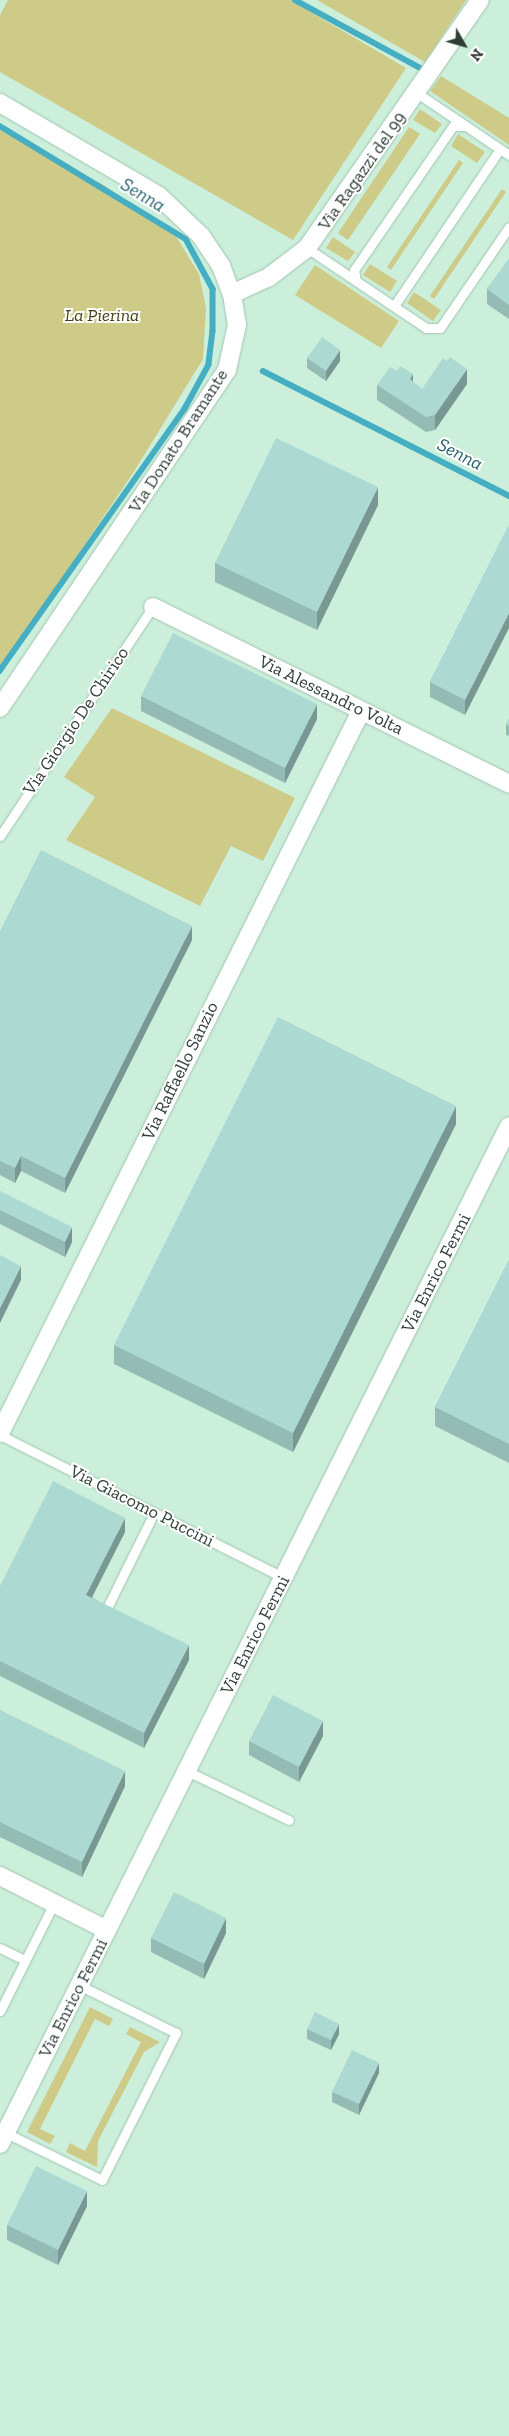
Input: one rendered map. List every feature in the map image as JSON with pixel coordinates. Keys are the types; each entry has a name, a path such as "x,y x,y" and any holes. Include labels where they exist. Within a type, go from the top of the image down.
{"street":[{"name":"Via Ragazzi del 99","path":"232,294 269,277 307,248 417,94 480,0"},
{"name":"Via Donato Bramante","path":"0,103 158,196 201,236 220,266 232,294 238,325 227,370 0,708"},
{"name":"Via Alessandro Volta","path":"152,607 509,784"},
{"name":"Via Raffaello Sanzio","path":"0,1434 361,711"},
{"name":"Via Enrico Fermi","path":"3,2139 509,1126"},
{"path":"0,1876 107,1930"}],"lane":[{"name":"Via Ragazzi del 99","path":"417,94 509,155"},
{"path":"356,281 354,270 453,126 466,126"},
{"path":"394,306 500,149"},
{"name":"Via Ragazzi del 99","path":"307,248 426,328 440,328 509,227"},
{"name":"Via Giorgio De Chirico","path":"0,836 152,607"},
{"name":"Via Giacomo Puccini","path":"0,1434 284,1578"},
{"path":"105,1612 154,1513"},
{"path":"187,1771 289,1820"},
{"path":"0,2011 54,1903"},
{"path":"0,1948 25,1960"},
{"path":"3,2139 102,2180 176,2033 80,1985"}],"green space":[{"path":"8,0 290,0 406,68 293,240 0,72 0,15"},
{"path":"317,0 466,0 425,62"},
{"path":"441,76 509,118 509,145 430,91"},
{"path":"420,109 442,124 435,133 413,120"},
{"path":"409,127 420,134 348,240 338,233"},
{"name":"La Pierina","path":"0,130 102,184 174,233 199,274 206,308 203,359 135,470 0,671"},
{"path":"458,134 485,152 477,163 451,146"},
{"path":"459,160 463,163 391,270 387,267"},
{"path":"502,189 506,192 434,299 430,296"},
{"path":"333,237 355,252 348,261 326,248"},
{"path":"370,264 397,281 390,292 363,275"},
{"path":"315,265 399,321 381,348 295,295"},
{"path":"414,292 441,310 433,321 407,303"},
{"path":"112,708 295,798 263,861 231,846 200,906 66,840 95,797 64,777"},
{"path":"90,2007 113,2019 109,2026 95,2019 40,2129 55,2136 50,2144 27,2132"},
{"path":"130,2027 160,2042 144,2052 98,2141 97,2167 66,2152 70,2143 85,2151 141,2042 126,2034"}],"building":[{"path":"509,259 509,305 487,289"},
{"path":"322,337 340,350 326,371 307,358"},
{"path":"450,357 467,369 435,415 426,417 377,385 390,367 397,371 400,366 413,374 410,379 422,389 443,358 447,361"},
{"path":"276,438 378,487 317,612 215,563"},
{"path":"509,525 509,613 465,700 430,682"},
{"path":"173,633 317,704 285,768 141,696"},
{"path":"41,850 192,926 65,1178 21,1156 15,1168 0,1161 0,931"},
{"path":"278,1017 456,1106 293,1433 114,1345"},
{"path":"0,1191 72,1227 65,1242 0,1210"},
{"path":"0,1255 21,1266 0,1308"},
{"path":"509,1260 509,1444 435,1407"},
{"path":"53,1481 125,1518 86,1595 189,1645 144,1733 0,1661 0,1586"},
{"path":"273,1695 323,1721 299,1767 249,1741"},
{"path":"0,1710 125,1771 82,1862 0,1822"},
{"path":"174,1892 226,1918 204,1964 151,1938"},
{"path":"315,2012 339,2024 331,2040 307,2029"},
{"path":"352,2050 379,2063 359,2104 332,2092"},
{"path":"36,2166 87,2191 58,2250 7,2225"}],"waterway":[{"path":"295,0 420,68"},
{"path":"0,126 186,239 213,289 213,331 209,365 185,409 0,671"},
{"name":"Senna","path":"263,371 509,496"}]}
